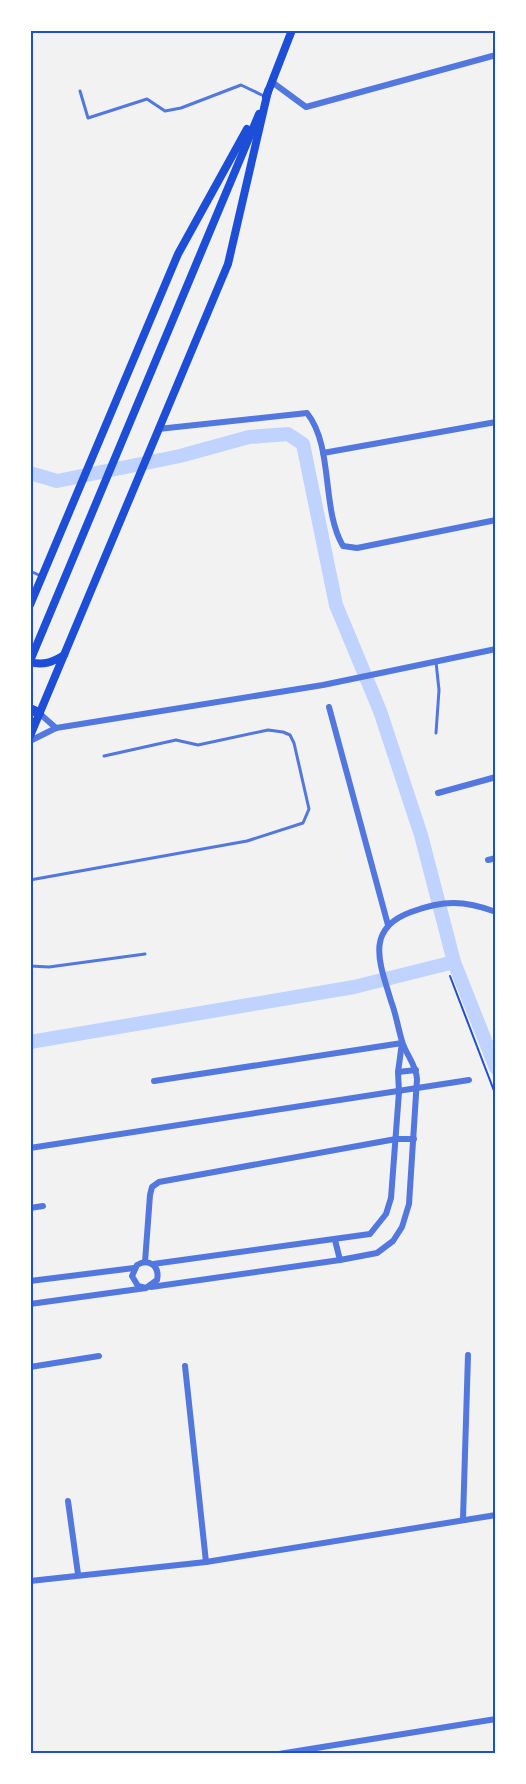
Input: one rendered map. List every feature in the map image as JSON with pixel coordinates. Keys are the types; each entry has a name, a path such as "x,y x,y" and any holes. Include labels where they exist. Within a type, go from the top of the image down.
{"main road":[{"path":"64,654 54,662 38,664 30,661 292,30"},
{"path":"30,736 35,711 64,654 228,264 267,94"},
{"path":"30,605 178,254 267,94"}],"street":[{"path":"272,82 306,106 496,55"},
{"path":"158,429 303,412 309,416 323,453 336,533 343,546 357,548 496,520"},
{"path":"323,453 496,422"},
{"path":"30,741 57,728 354,678 496,649"},
{"path":"329,707 388,925"},
{"path":"35,711 57,728"},
{"path":"438,793 496,777"},
{"path":"488,860 496,858"},
{"path":"30,1304 340,1260 377,1253 393,1241 402,1227 409,1204 417,1090 416,1070 402,1043 382,971 379,946 388,925 398,916 414,910 450,901 496,912"},
{"path":"30,1281 134,1268 145,1262 153,1264 369,1234 386,1214 391,1198 399,1092 398,1072 402,1043"},
{"path":"154,1081 402,1043"},
{"path":"398,1072 416,1070"},
{"path":"30,1148 417,1090 469,1080"},
{"path":"145,1262 150,1195 152,1187 159,1182 396,1139 414,1138"},
{"path":"30,1208 43,1206"},
{"path":"335,1240 340,1260"},
{"path":"148,1287 158,1277 153,1264"},
{"path":"134,1268 132,1276 135,1283 148,1287"},
{"path":"463,1520 468,1355"},
{"path":"30,1367 99,1356"},
{"path":"184,1366 206,1562"},
{"path":"68,1501 78,1574"},
{"path":"30,1581 78,1574 206,1562 496,1515"},
{"path":"279,1754 496,1719"}],"lane":[{"path":"80,91 88,118 147,99 165,111 181,108 241,85 267,94"},
{"path":"30,571 41,576"},
{"path":"436,662 439,690 436,733"},
{"path":"30,880 247,841 303,823 308,818 309,809 294,743 290,735 284,732 268,730 198,745 176,740 104,756"},
{"path":"30,966 49,967 145,954"}],"path":[{"path":"450,976 496,1096"}],"waterway":[{"path":"30,473 57,481 180,456 249,437 288,434 303,444 336,605 380,711 421,835 454,962 496,1068"},
{"path":"30,1042 354,987 454,962"}]}
